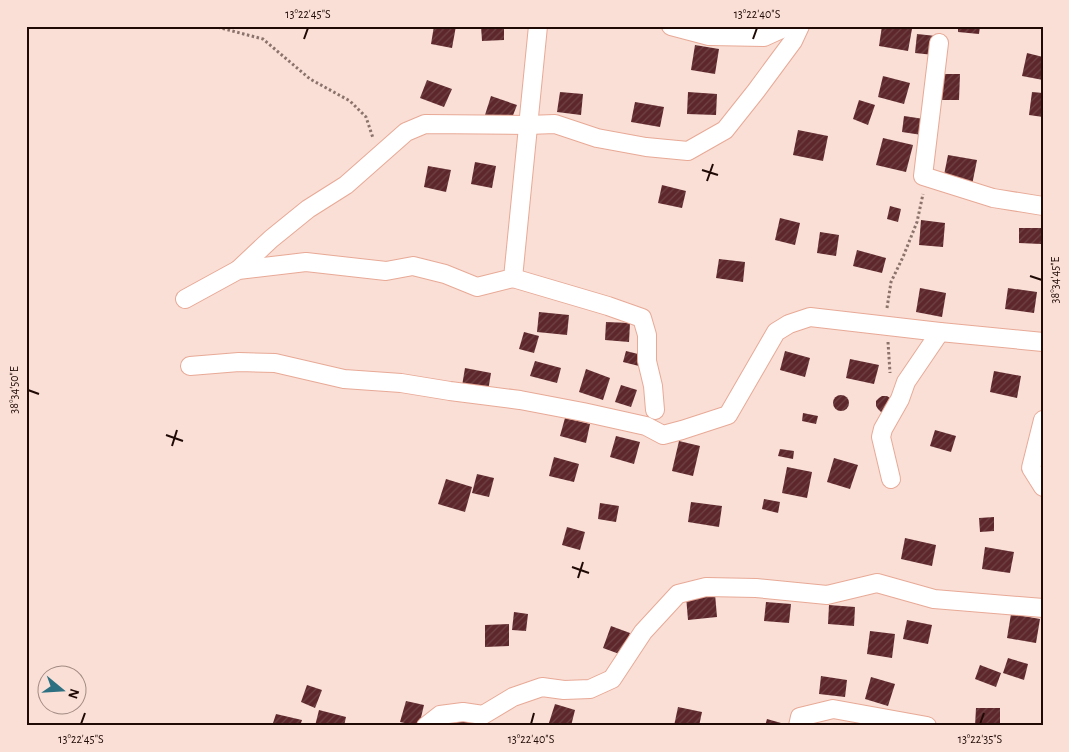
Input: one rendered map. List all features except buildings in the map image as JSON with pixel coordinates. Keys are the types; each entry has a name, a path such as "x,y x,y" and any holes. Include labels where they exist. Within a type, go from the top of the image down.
{"street":[{"path":"513,278 538,26"},
{"path":"671,26 709,36 764,37 788,26"},
{"path":"185,299 238,270 271,239 308,209 346,185 406,132 425,124 555,124 597,138 646,147 688,151 725,130 793,41 800,26"},
{"path":"939,43 923,176 993,198 1043,206"},
{"path":"238,270 306,262 386,271 413,266 445,274 477,287 513,278 608,306 642,318 648,335 647,361 653,386 655,410"},
{"path":"190,366 239,362 275,363 344,379 401,383 520,400 646,426 664,435 728,415 776,332 789,324 810,317 1043,342"},
{"path":"891,479 881,436 883,429 900,399 906,382 940,332"},
{"path":"1043,420 1032,468 1043,487"},
{"path":"426,726 440,715 463,712 483,715 513,697 542,687 564,690 590,689 612,678 643,632 678,594 706,587 756,588 828,595 877,583 934,599 1043,608"},
{"path":"798,726 800,717 833,709 927,726"}],"path":[{"path":"213,26 263,40 310,79 350,101 366,118 373,139"},
{"path":"900,399 891,385 887,309 891,282 917,222 923,196 923,176"}]}
